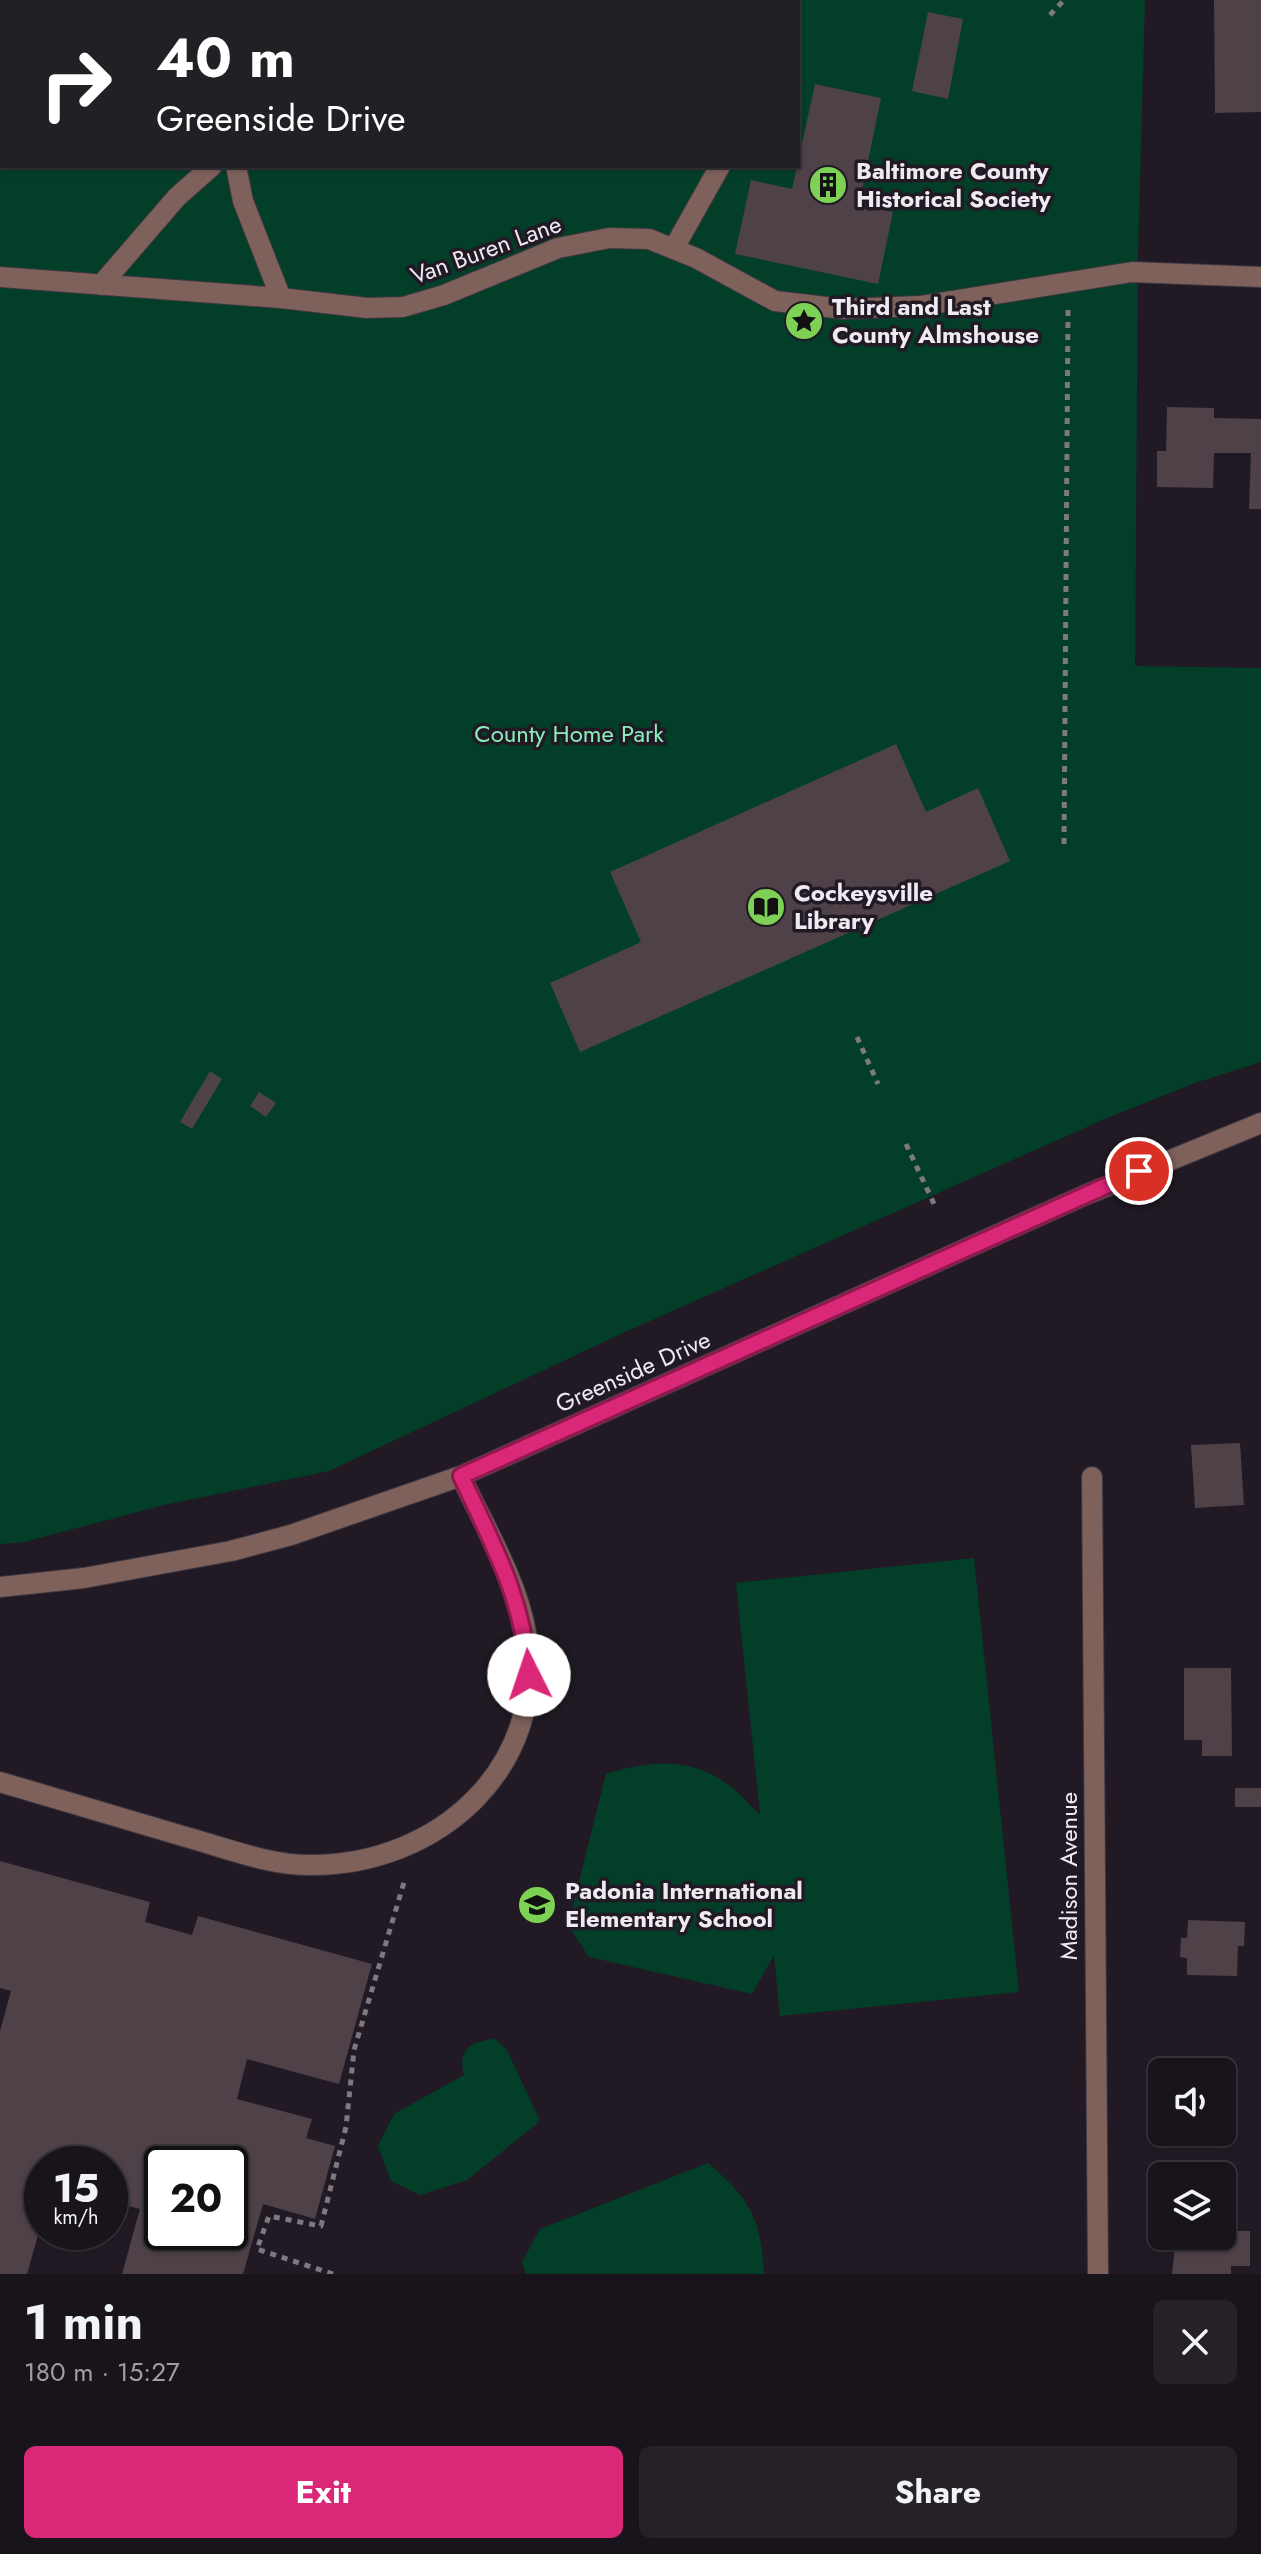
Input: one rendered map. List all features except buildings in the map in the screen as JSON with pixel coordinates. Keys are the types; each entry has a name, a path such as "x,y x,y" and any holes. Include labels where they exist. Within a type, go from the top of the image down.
{"street":[{"path":"101,285 177,197 210,168"},
{"path":"236,168 243,201 281,298"},
{"path":"674,248 719,168"},
{"name":"Van Buren Lane","path":"0,277 281,298 367,308 403,307 444,295 558,248 622,238 649,239 674,248 775,301 843,309 920,306 1132,272 1261,277"},
{"name":"Greenside Drive","path":"0,1587 99,1575 231,1551 316,1527 461,1476 1083,1196 1261,1123"},
{"path":"0,1782 262,1859 308,1865 351,1863 407,1847 445,1827 475,1803 503,1766 522,1718 529,1675 526,1633 515,1592 461,1476"},
{"name":"Madison Avenue","path":"1092,1477 1098,2274"}],"path":[{"path":"1050,15 1064,0"},
{"path":"1064,844 1068,282"},
{"path":"857,1037 878,1084"},
{"path":"906,1144 935,1206"},
{"path":"333,2274 257,2249 269,2216 321,2226 346,2127 354,2050 405,1879"}],"green space":[{"name":"County Home Park","path":"800,0 1145,0 1138,253 1135,666 1261,668 1261,1062 1195,1083 1107,1118 625,1332 329,1471 164,1505 24,1542 0,1544 0,168 800,168"},
{"path":"974,1558 1019,1992 780,2016 774,1955 752,1994 589,1957 568,1925 606,1774 656,1764 687,1766 718,1778 760,1814 736,1583"},
{"path":"495,2039 507,2050 540,2121 467,2180 420,2195 391,2181 378,2146 394,2114 464,2075 463,2059 468,2048"},
{"path":"708,2163 734,2188 751,2211 760,2238 764,2274 526,2274 522,2262 540,2229"}],"place":[{"name":"Baltimore County Historical Society","path":"828,185"},
{"name":"Third and Last County Almshouse","path":"804,321"},
{"name":"Cockeysville Library","path":"766,907"},
{"name":"Padonia International Elementary School","path":"537,1905"}],"route":[{"path":"529,1675 526,1633 515,1592 461,1476 1139,1171"}]}
